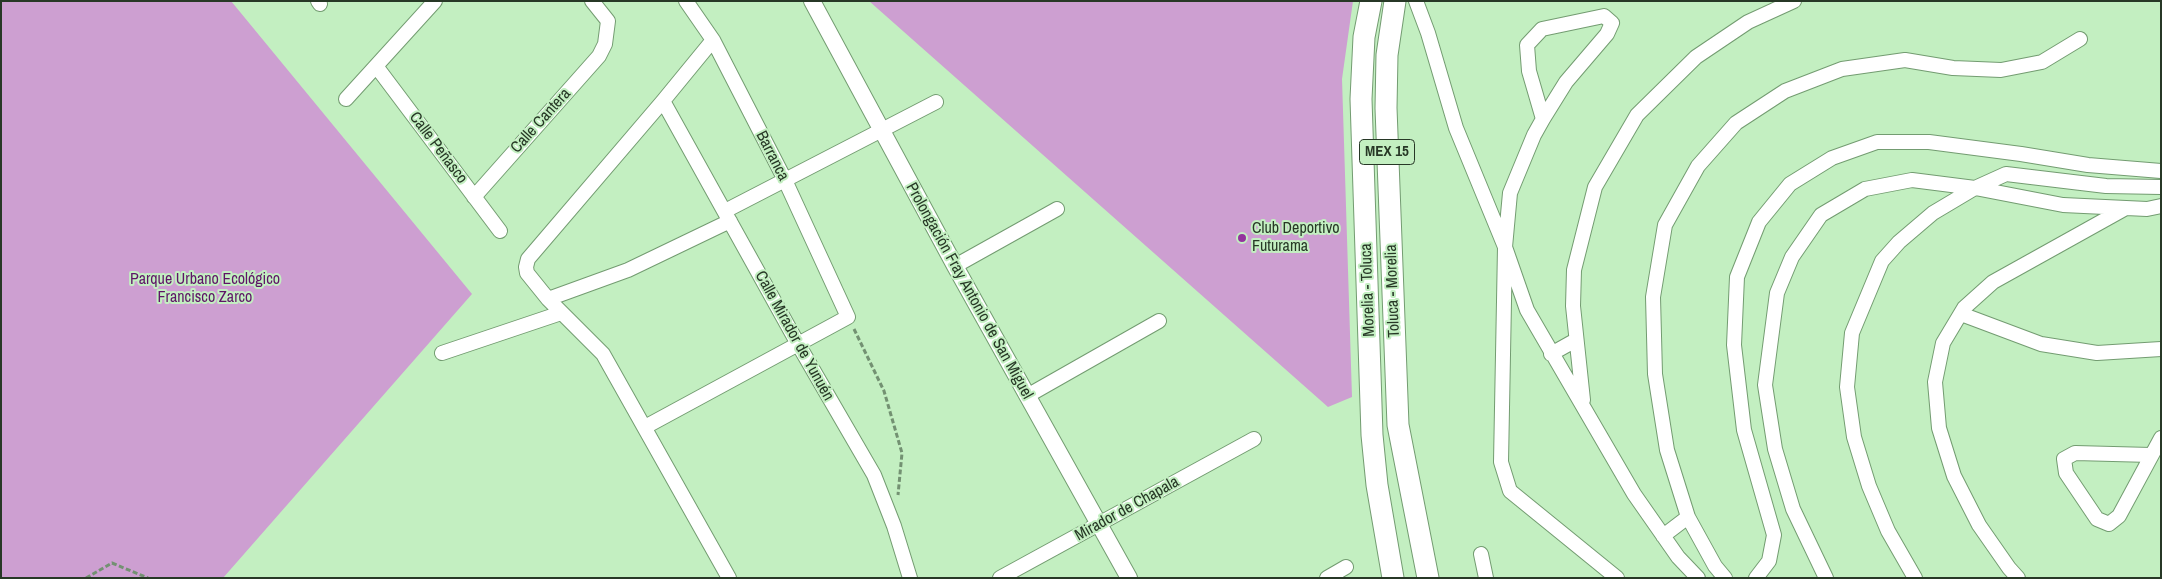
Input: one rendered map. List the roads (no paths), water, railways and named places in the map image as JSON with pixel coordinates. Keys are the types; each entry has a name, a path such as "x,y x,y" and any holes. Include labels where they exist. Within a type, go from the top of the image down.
{"main road":[{"name":"Morelia - Toluca","path":"1371,1 1364,37 1361,99 1372,435 1385,536 1393,578"},
{"name":"Toluca - Morelia","path":"1395,1 1387,55 1386,108 1398,425 1428,578"},
{"path":"1385,536 1399,578"}],"street":[{"path":"346,98 435,1"},
{"name":"Calle Cantera","path":"474,197 599,56 606,44 608,21 592,1"},
{"name":"Barranca","path":"686,1 713,40 784,178 848,317 798,344"},
{"name":"Prolongación Fray Antonio de San Miguel","path":"812,1 880,130 1130,578"},
{"path":"1416,1 1428,33 1456,128 1505,247 1526,310 1634,494 1678,557 1698,578"},
{"path":"1583,406 1573,306 1574,270 1596,187 1637,115 1696,57 1748,22 1794,1"},
{"path":"1543,119 1529,71 1527,45 1542,29 1604,16 1612,23 1607,34 1566,82 1543,119 1510,193 1505,247 1501,462 1510,491 1617,578"},
{"path":"1725,578 1715,566 1688,517 1666,450 1655,374 1653,296 1664,226 1698,166 1736,123 1785,92 1842,69 1905,60 1952,68 2001,70 2042,62 2080,39"},
{"path":"713,40 528,260 527,273 561,313 603,354 729,578"},
{"name":"Calle Peñasco","path":"376,66 500,231"},
{"name":"Calle Mirador de Yunuén","path":"663,101 798,344 874,475 894,526 910,578"},
{"path":"548,299 628,270 728,216 784,178 936,102"},
{"path":"1756,578 1769,561 1774,535 1744,430 1734,345 1737,277 1759,222 1790,184 1832,158 1878,142 1929,142 2088,165 2161,171"},
{"path":"1916,578 1888,531 1869,486 1854,437 1847,386 1852,333 1882,261 1899,242 1933,214 1976,188 2006,174 2106,186 2161,186"},
{"path":"1826,578 1793,509 1775,449 1765,385 1778,293 1792,257 1822,215 1865,189 1912,180 1976,188 2063,205 2147,209 2161,206"},
{"path":"2018,578 1979,525 1954,476 1939,428 1935,382 1943,343 1964,308 1992,282 2126,208"},
{"path":"955,266 1056,209"},
{"path":"442,353 561,313"},
{"path":"1961,314 2041,344 2097,353 2161,349"},
{"path":"1027,396 1159,321"},
{"path":"1551,354 1576,340"},
{"path":"644,427 798,344"},
{"path":"2151,455 2075,453 2064,459 2066,473 2092,512 2097,519 2109,524 2119,516 2161,438"},
{"name":"Mirador de Chapala","path":"1000,578 1254,439"},
{"path":"1663,536 1688,517"},
{"path":"1480,554 1486,578"},
{"path":"1327,578 1346,567"}],"place":[{"name":"Club Deportivo Futurama","path":"1242,238"}],"park label":[{"name":"Parque Urbano Ecológico Francisco Zarco","path":"205,289"}]}
